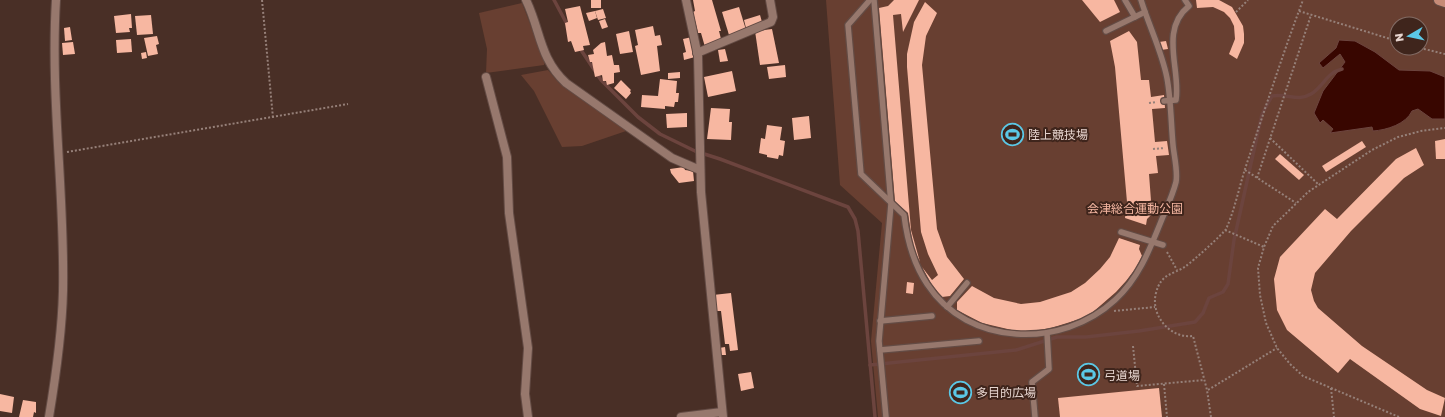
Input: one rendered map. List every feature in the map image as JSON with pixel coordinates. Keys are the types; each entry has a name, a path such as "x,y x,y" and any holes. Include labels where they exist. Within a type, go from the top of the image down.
{"main road":[{"path":"1439,0 1445,2"}],"street":[{"path":"49,417 60,356 63,290 54,69 56,0"},
{"path":"526,0 547,60 554,72 566,83 672,158 700,170"},
{"path":"681,417 722,414 700,192 700,91 697,53 686,0"},
{"path":"697,53 771,22 773,17 770,0"},
{"path":"486,77 507,157 508,213 528,348 525,394 528,417"}],"lane":[{"path":"870,0 848,25 861,174 904,215 910,248 921,274 935,295 958,315 991,330 1018,334 1047,333 1070,327 1099,313 1114,301 1135,277 1142,266 1153,242 1176,180 1170,148 1167,78 1141,0"},
{"path":"874,0 891,204 880,321 880,350 886,417"},
{"path":"1125,0 1135,17"},
{"path":"1167,101 1176,100 1178,89 1172,44 1173,35 1178,20 1189,6 1185,0"},
{"path":"1106,31 1145,12"},
{"path":"1121,232 1163,245"},
{"path":"947,307 967,283"},
{"path":"880,321 932,316"},
{"path":"1035,417 1032,382 1049,369 1047,333"},
{"path":"880,350 979,341"}],"path":[{"path":"262,0 273,118"},
{"path":"1236,12 1248,0"},
{"path":"1211,417 1207,390 1193,336 1188,337 1175,333 1166,328 1155,307 1156,293 1161,282 1171,273 1186,266 1225,230 1244,170 1303,0"},
{"path":"1299,11 1389,39"},
{"path":"1257,178 1311,15"},
{"path":"1429,50 1445,54"},
{"path":"58,154 348,104"},
{"path":"1399,417 1303,376 1290,364 1277,348 1266,323 1260,295 1258,268 1264,247 1273,226 1296,203 1319,185 1372,150 1398,137 1421,131 1445,128"},
{"path":"1270,138 1319,185"},
{"path":"1153,149 1170,148"},
{"path":"1244,170 1296,203"},
{"path":"1225,230 1264,247"},
{"path":"1163,245 1177,270"},
{"path":"1099,313 1155,307"},
{"path":"1132,346 1137,386 1204,380"},
{"path":"1207,390 1277,348"},
{"path":"1164,384 1167,417"},
{"path":"1331,388 1334,417"}],"green space":[{"name":"会津総合運動公園","path":"826,0 1445,0 1445,417 878,417 871,341 882,223 840,185"},
{"path":"522,3 545,62 544,65 486,73 487,49 479,13"},
{"path":"548,70 559,83 629,130 582,146 562,147 534,91 521,75"}],"shaded area":[{"path":"1339,40 1355,41 1375,52 1399,70 1430,71 1445,77 1445,119 1432,119 1418,109 1412,111 1409,116 1396,126 1373,131 1372,127 1330,133 1333,129 1323,120 1320,123 1314,113 1323,91 1345,62 1340,54 1323,68 1319,63 1336,48"}],"building":[{"path":"591,0 601,0 601,8 591,8"},
{"path":"693,0 712,0 721,31 719,31 721,39 705,47 701,33 698,33 693,12 695,11"},
{"path":"894,0 919,0 903,32 901,14 893,15 911,230 920,262 913,247 908,213 895,202 879,8 888,6"},
{"path":"1082,0 1114,0 1120,12 1100,22"},
{"path":"1196,0 1219,0 1232,7 1243,26 1244,34 1244,43 1237,59 1229,54 1235,39 1234,26 1230,18 1224,12 1213,7 1197,8"},
{"path":"925,2 937,13 926,36 922,65 937,229 947,257 964,279 950,296 942,297 932,285 922,267 932,280 938,275 928,254 921,232 907,67 907,54 914,22"},
{"path":"580,6 590,45 583,46 584,50 575,52 571,41 568,42 565,23 568,22 565,9"},
{"path":"739,7 746,30 729,35 722,12"},
{"path":"603,9 606,18 598,20 595,11"},
{"path":"595,11 597,18 589,21 586,13"},
{"path":"131,14 132,28 129,28 130,32 116,33 114,16"},
{"path":"151,15 153,34 137,35 135,16"},
{"path":"760,15 762,22 746,28 744,20"},
{"path":"605,19 608,27 602,29 599,21"},
{"path":"653,26 655,36 660,35 662,45 657,46 660,71 641,75 635,46 638,45 635,30"},
{"path":"70,27 72,40 65,41 64,28"},
{"path":"772,29 779,63 760,65 755,31"},
{"path":"629,31 633,52 620,54 616,34"},
{"path":"1129,31 1137,42 1141,80 1149,80 1151,97 1164,95 1165,108 1152,109 1155,142 1167,141 1169,155 1156,156 1158,173 1149,174 1152,214 1147,219 1146,225 1125,218 1127,202 1115,67 1110,41"},
{"path":"157,36 159,44 156,45 158,54 148,56 144,38"},
{"path":"692,37 695,57 684,60 683,53 686,52 683,39"},
{"path":"131,39 132,52 117,53 116,40"},
{"path":"1166,41 1168,49 1161,50 1159,42"},
{"path":"73,42 75,54 63,55 62,43"},
{"path":"605,42 607,56 612,55 614,65 619,65 620,72 614,73 614,83 607,85 606,81 603,81 602,75 595,77 592,62 590,62 588,55 594,54 593,50 601,43"},
{"path":"725,49 728,61 720,62 718,50"},
{"path":"146,52 147,58 142,59 141,53"},
{"path":"785,65 786,77 769,79 767,67"},
{"path":"732,71 736,91 708,97 704,77"},
{"path":"680,72 680,78 668,79 668,73"},
{"path":"660,79 677,81 676,93 679,93 678,102 675,102 674,107 665,106 665,109 641,107 642,95 658,96"},
{"path":"621,80 631,90 631,93 626,99 614,88"},
{"path":"711,108 730,109 729,122 732,122 731,140 707,139"},
{"path":"687,113 687,127 667,128 666,114"},
{"path":"809,116 811,138 794,140 792,118"},
{"path":"767,125 782,127 780,140 785,141 783,156 779,155 778,159 767,157 767,155 759,153 761,138 765,139"},
{"path":"1445,139 1445,159 1436,159 1435,141"},
{"path":"1362,141 1366,147 1326,172 1322,166"},
{"path":"1416,148 1424,165 1404,178 1351,231 1315,273 1311,290 1318,308 1362,346 1427,390 1445,398 1441,416 1420,409 1350,359 1338,373 1287,330 1277,310 1274,279 1280,257 1325,209 1337,219 1396,159"},
{"path":"1280,154 1304,175 1299,180 1275,159"},
{"path":"684,167 685,170 693,171 694,181 679,183 671,173 670,169"},
{"path":"1119,238 1140,245 1139,249 1142,256 1136,268 1116,292 1093,312 1080,319 1051,328 1033,331 1016,331 982,323 957,310 957,302 972,286 994,298 1021,304 1040,302 1071,292 1085,283 1100,269 1110,257"},
{"path":"907,282 914,283 913,294 906,293"},
{"path":"731,293 738,350 730,351 729,344 725,344 721,311 715,311 713,295"},
{"path":"725,347 726,355 720,355 719,348"},
{"path":"751,372 754,388 741,391 738,374"},
{"path":"1159,388 1162,417 1060,417 1058,398"},
{"path":"0,394 14,397 12,413 0,411"},
{"path":"23,400 36,402 36,413 34,412 33,417 19,417"}],"waterway":[{"path":"554,0 568,26"},
{"path":"579,47 601,80 638,117 660,134 695,151 848,207 855,219 858,231 875,417"},
{"path":"870,365 1016,350 1057,337 1086,337 1139,331 1195,322 1203,313 1209,298 1223,292 1228,284 1234,240 1262,114 1272,96 1306,96 1315,91 1332,73 1342,69"}],"place":[{"name":"陸上競技場","path":"1012,134"},
{"name":"弓道場","path":"1088,375"},
{"name":"多目的広場","path":"960,392"}]}
